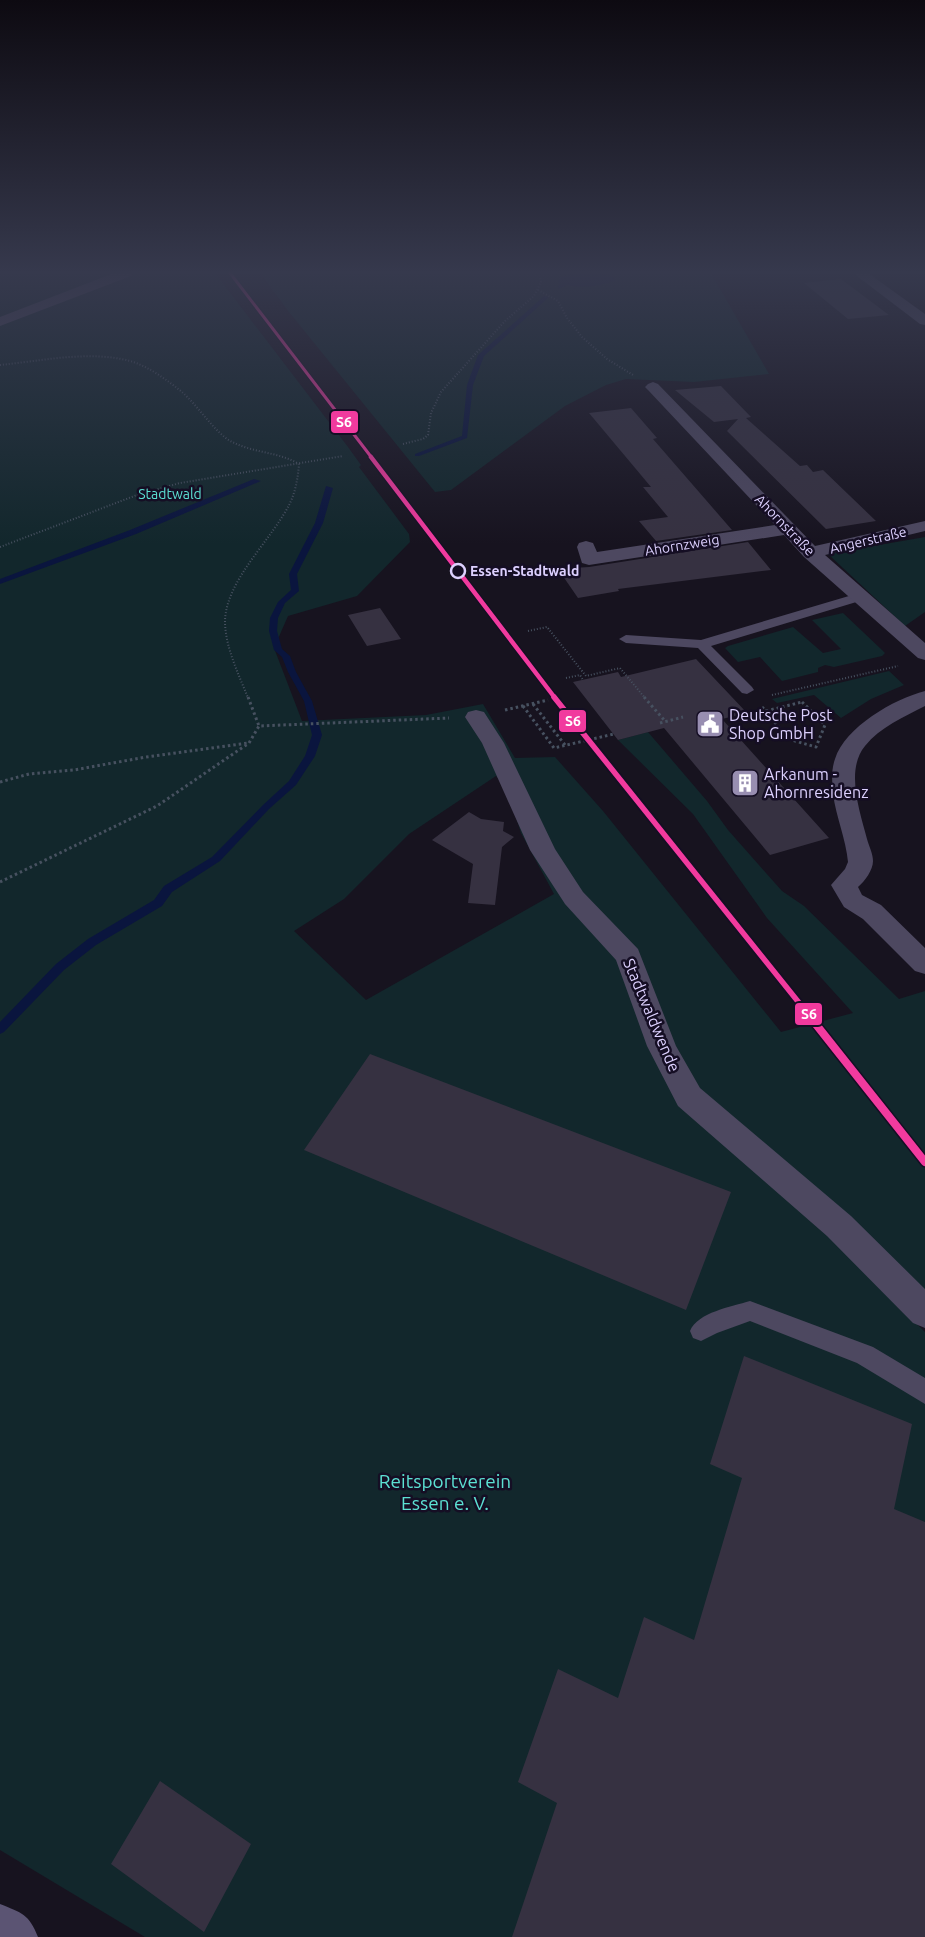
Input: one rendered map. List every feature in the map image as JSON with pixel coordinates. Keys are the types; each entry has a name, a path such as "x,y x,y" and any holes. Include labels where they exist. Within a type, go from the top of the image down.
{"main road":[{"path":"0,1928 14,1937"}],"street":[{"name":"Ahornstraße","path":"653,387 811,553 925,654"},
{"name":"Angerstraße","path":"811,553 925,526"},
{"name":"Ahornzweig","path":"586,547 588,559 788,529"},
{"path":"925,698 888,716 866,733 850,750 843,771 848,815 861,862 856,875 844,885 853,901 872,912 925,964"},
{"name":"Stadtwaldwende","path":"476,716 493,743 543,850 574,898 628,956 662,1046 689,1097 839,1226 925,1312"}],"lane":[{"path":"626,639 702,644 859,597"},
{"path":"702,644 747,690"},
{"path":"701,1331 710,1325 750,1311 864,1355 921,1388 925,1393"}],"path":[{"path":"0,365 21,363"},
{"path":"135,363 148,370 187,398 206,420 231,441 251,450 288,457 299,464"},
{"path":"403,444 423,439 428,435 431,413 441,392 467,363"},
{"path":"614,363 653,387"},
{"path":"0,547 137,495 180,483 343,456"},
{"path":"259,726 225,627 227,608 240,574 287,510 298,486 299,464"},
{"path":"528,631 547,627 586,676 620,668 665,721"},
{"path":"764,697 906,664"},
{"path":"566,678 580,675 583,680"},
{"path":"259,726 476,716 548,700"},
{"path":"760,705 782,729 788,739 816,747 825,724 802,702 766,711"},
{"path":"533,704 565,746"},
{"path":"523,706 554,748 614,734"},
{"path":"660,722 684,717"},
{"path":"0,882 156,806 204,775 248,743 259,726"},
{"path":"0,782 28,774 74,770 146,757 248,743"}],"green space":[{"name":"Reitsportverein Essen e. V.","path":"0,363 284,363 361,465 359,467 409,534 410,542 357,596 288,616 274,648 302,721 426,715 483,704 515,758 555,757 603,811 781,1032 853,1013 767,918 693,814 618,740 648,732 707,801 728,830 782,891 804,906 899,999 925,991 925,1296 833,1241 925,1332 925,1937 145,1937 0,1850","holes":["496,776 507,789 521,833 554,894 366,1000 294,931 344,899 409,834"]},
{"path":"331,363 763,363 769,374 694,382 626,379 606,385 565,406 451,490 435,492"},
{"path":"925,537 925,612 905,626 828,554"},
{"path":"843,613 885,653 882,656 834,667 825,665 818,668 818,672 782,681 760,657 738,662 725,648 793,627 823,653 841,649 812,620"},
{"path":"889,671 904,685 871,699 841,718 814,695 777,703 772,699"}],"building":[{"path":"721,386 751,417 746,418 800,466 807,465 813,472 823,470 876,521 826,529 727,431 738,419 714,422 675,390"},
{"path":"631,408 657,438 653,439 732,530 656,541 639,521 668,517 643,487 651,487 589,413"},
{"path":"748,542 771,570 618,589 619,591 578,598 558,569 589,567"},
{"path":"380,608 401,639 367,646 348,615"},
{"name":"Arkanum - Ahornresidenz","path":"696,659 747,713 722,719 829,838 770,855 664,728 618,740 573,682 618,672 621,677"},
{"path":"469,812 481,819 504,822 503,831 514,837 502,847 495,905 468,903 473,864 432,840"},
{"path":"370,1054 731,1192 686,1310 304,1150"},
{"path":"744,1356 912,1424 894,1509 925,1522 925,1937 512,1937 557,1803 518,1782 558,1669 618,1698 644,1617 694,1640 742,1478 710,1464"},
{"path":"160,1781 251,1844 204,1932 111,1864"}],"waterway":[{"path":"417,455 465,437 470,385 477,363"},
{"path":"0,582 133,532 257,481"},
{"path":"0,1029 60,967 92,942 158,903 168,889 216,859 266,807 293,783 310,756 317,735 308,701 292,672 286,656 278,650 273,631 274,618 282,602 295,591 293,574 319,523 329,488"}],"transit line":[{"name":"S6","path":"299,363 577,727 787,987 925,1162"}],"place":[{"name":"Essen-Stadtwald","path":"458,571"},
{"name":"Deutsche Post Shop GmbH","path":"710,724"},
{"name":"Arkanum - Ahornresidenz","path":"745,783"}],"park label":[{"name":"Stadtwald","path":"170,494"}]}
